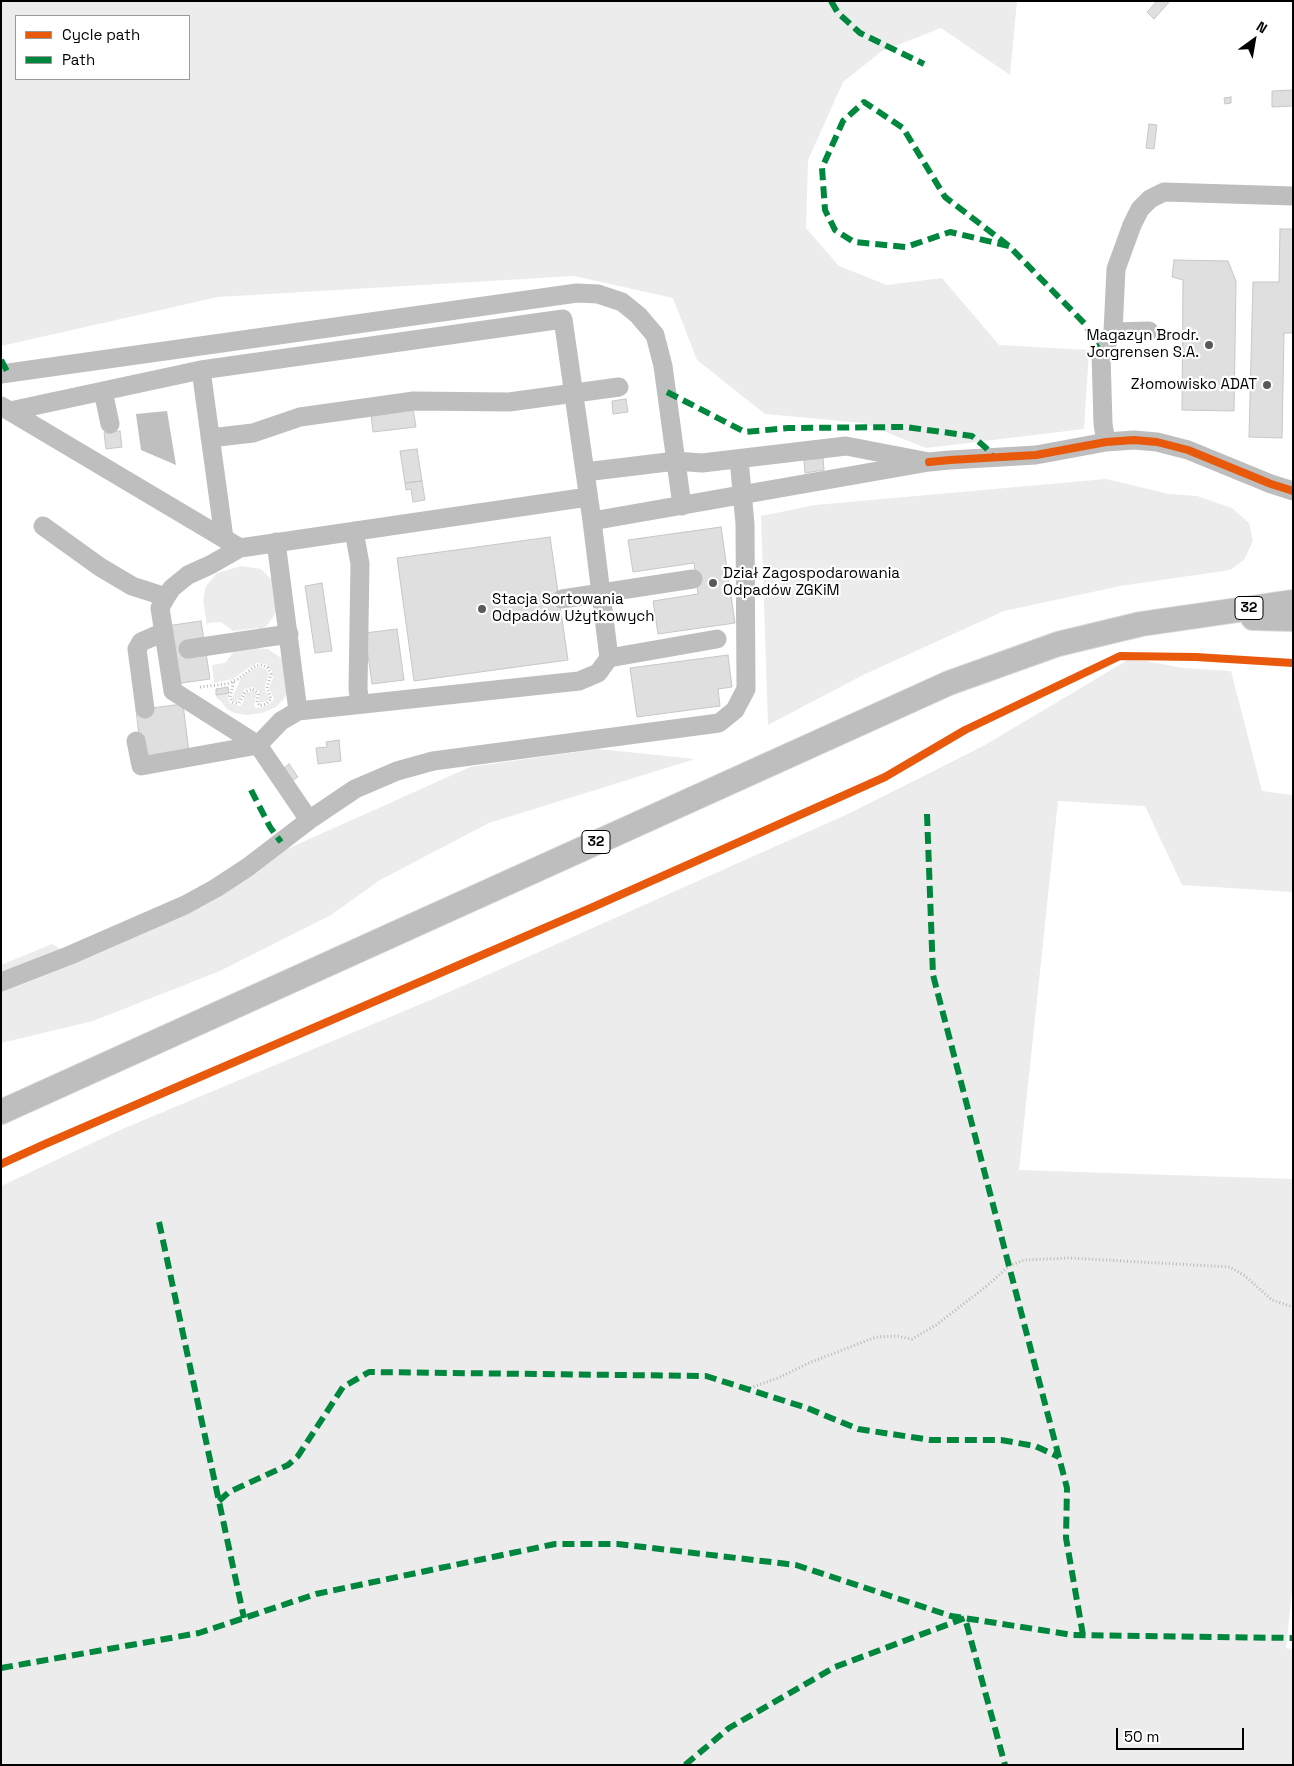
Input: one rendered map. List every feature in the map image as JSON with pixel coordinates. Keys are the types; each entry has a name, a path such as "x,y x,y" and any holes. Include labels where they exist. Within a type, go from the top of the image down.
{"main road":[{"name":"32","path":"1,1112 949,683 1058,644 1141,624 1293,602"},
{"name":"32","path":"1206,615 1293,619"}],"street":[{"path":"1106,442 1103,424 1101,354 1113,332 1116,269 1132,224 1140,209 1150,199 1164,192 1293,196"},
{"path":"1,374 577,294 598,294 622,302 638,315 655,335 663,366 682,506"},
{"path":"6,409 201,370 563,319 592,520 609,658"},
{"path":"1113,332 1149,331"},
{"path":"201,370 224,538"},
{"path":"210,438 253,432 300,417 414,401 508,402 619,386"},
{"path":"103,391 110,424"},
{"path":"6,409 240,548"},
{"path":"592,520 929,462 1036,455 1106,442 1134,440 1157,442 1188,450 1270,484 1293,491"},
{"path":"585,472 676,461 702,463 846,446 929,462"},
{"path":"1,982 68,956 184,905 216,888 355,789 397,771 433,761 719,723 735,710 746,689 743,494 739,459"},
{"path":"309,820 258,745 173,691 160,608 172,588 188,575 240,548 588,497"},
{"path":"43,526 108,572 132,586 166,597"},
{"path":"354,531 360,564 358,689 360,704"},
{"path":"276,542 298,711"},
{"path":"562,599 693,579"},
{"path":"145,709 137,649 141,642 164,632"},
{"path":"188,649 288,634"},
{"path":"136,741 141,766 258,745 281,721 298,711 579,681 598,673 609,658 717,638"}],"path":[{"path":"173,691 227,684 255,666 266,666 271,674 267,688 271,699 266,704 260,706 257,702 258,693 252,689 245,692 239,703 235,703 230,697 234,681"},
{"path":"747,1389 876,1337 896,1336 912,1339 951,1313 988,1285 1009,1266 1024,1260 1070,1258 1230,1267 1245,1276 1272,1300 1293,1307"}],"shaded area":[{"path":"1,1 1017,1 1010,75 941,28 882,51 843,82 808,160 806,228 839,266 887,285 942,278 999,345 1089,350 1084,429 926,448 863,423 765,414 697,360 673,298 574,276 218,297 1,346"},
{"path":"167,411 176,465 141,450 136,414"},
{"path":"1106,479 1169,494 1197,496 1232,508 1249,523 1253,541 1244,560 1230,570 1120,586 1004,611 863,675 768,725 761,516 815,505"},
{"path":"241,566 261,569 273,581 277,607 275,614 267,626 259,630 258,628 233,631 221,622 208,623 207,626 203,600 206,586 217,573"},
{"path":"268,649 281,658 286,666 287,691 284,699 276,707 262,713 246,715 234,713 217,699 216,695 229,693 228,700 230,703 240,706 243,703 245,694 255,691 254,707 261,708 271,703 274,699 269,688 273,678 272,671 266,664 257,663 233,679 214,683 212,665 225,663 235,650"},
{"path":"1131,658 1183,668 1231,671 1262,791 1293,795 1293,892 1182,885 1145,806 1058,801 1019,1170 1293,1179 1293,1582 1286,1648 1293,1649 1293,1765 1,1765 1,1186 120,1130 440,996 848,814 985,745"},
{"path":"255,668 266,669 269,674 265,685 268,700 262,703 259,702 259,691 252,687 245,689 239,700 234,701 232,698 241,678"},
{"path":"598,749 695,759 489,823 380,880 331,915 220,971 93,1021 1,1043 1,965 52,944 80,961 285,850 470,767"}],"building":[{"path":"1157,1 1170,1 1154,19 1147,12"},
{"path":"1293,90 1293,106 1272,107 1272,91"},
{"path":"1231,97 1231,103 1225,104 1224,98"},
{"path":"1149,124 1157,125 1154,149 1146,148"},
{"name":"Złomowisko ADAT","path":"1280,229 1293,229 1293,333 1284,333 1282,438 1249,437 1253,282 1279,282"},
{"name":"Magazyn Brodr. Jorgrensen S.A.","path":"1174,260 1228,261 1236,281 1234,411 1182,410 1183,280 1172,277"},
{"path":"626,399 628,412 613,414 612,401"},
{"path":"413,408 416,427 373,432 371,414"},
{"path":"120,431 122,447 106,449 104,433"},
{"path":"417,449 422,481 405,483 400,451"},
{"path":"823,458 824,470 805,473 804,460"},
{"path":"422,481 425,500 413,502 411,489 406,490 405,483"},
{"name":"Dział Zagospodarowania Odpadów ZGKiM","path":"721,527 735,623 658,634 653,601 698,594 694,563 633,572 628,540"},
{"name":"Stacja Sortowania Odpadów Użytkowych","path":"550,537 568,660 414,681 397,558"},
{"path":"322,583 332,651 315,653 305,586"},
{"path":"201,621 210,679 175,684 166,626"},
{"path":"397,629 404,680 372,684 365,633"},
{"path":"728,655 732,687 718,689 720,706 637,717 630,668"},
{"path":"228,687 229,693 216,695 216,689"},
{"path":"183,704 189,752 142,759 136,710"},
{"path":"339,740 341,761 318,764 316,748 327,747 326,742"},
{"path":"289,764 298,777 293,780 284,768"}],"marked path":[{"path":"831,1 838,13 860,33 924,64"},
{"path":"1009,246 950,232 906,247 854,242 835,230 825,210 822,168 843,121 864,102 903,128 945,197 1009,246 1085,324 1101,354"},
{"path":"1,360 8,373"},
{"path":"667,392 745,432 788,428 905,427 972,436 994,458"},
{"path":"251,790 270,827 281,842"},
{"path":"927,814 933,975 1067,1488 1066,1538 1083,1635"},
{"path":"159,1222 244,1618"},
{"path":"219,1501 229,1492 288,1465 298,1456 343,1387 369,1372 706,1376 807,1408 858,1429 931,1440 1001,1440 1035,1446 1059,1457"},
{"path":"1,1668 199,1633 316,1594 555,1544 618,1544 796,1565 951,1616 1073,1635 1293,1638"},
{"path":"685,1765 729,1728 835,1667 965,1618 1005,1765"}],"cycle path":[{"path":"929,462 1036,455 1106,442 1134,440 1157,442 1188,450 1293,491"},
{"path":"1,1164 593,907 885,777 965,730 1120,656 1196,657 1293,663"}],"place":[{"name":"Magazyn Brodr. Jorgrensen S.A.","path":"1209,345"},
{"name":"Złomowisko ADAT","path":"1267,385"},
{"name":"Dział Zagospodarowania Odpadów ZGKiM","path":"713,583"},
{"name":"Stacja Sortowania Odpadów Użytkowych","path":"482,609"}]}
